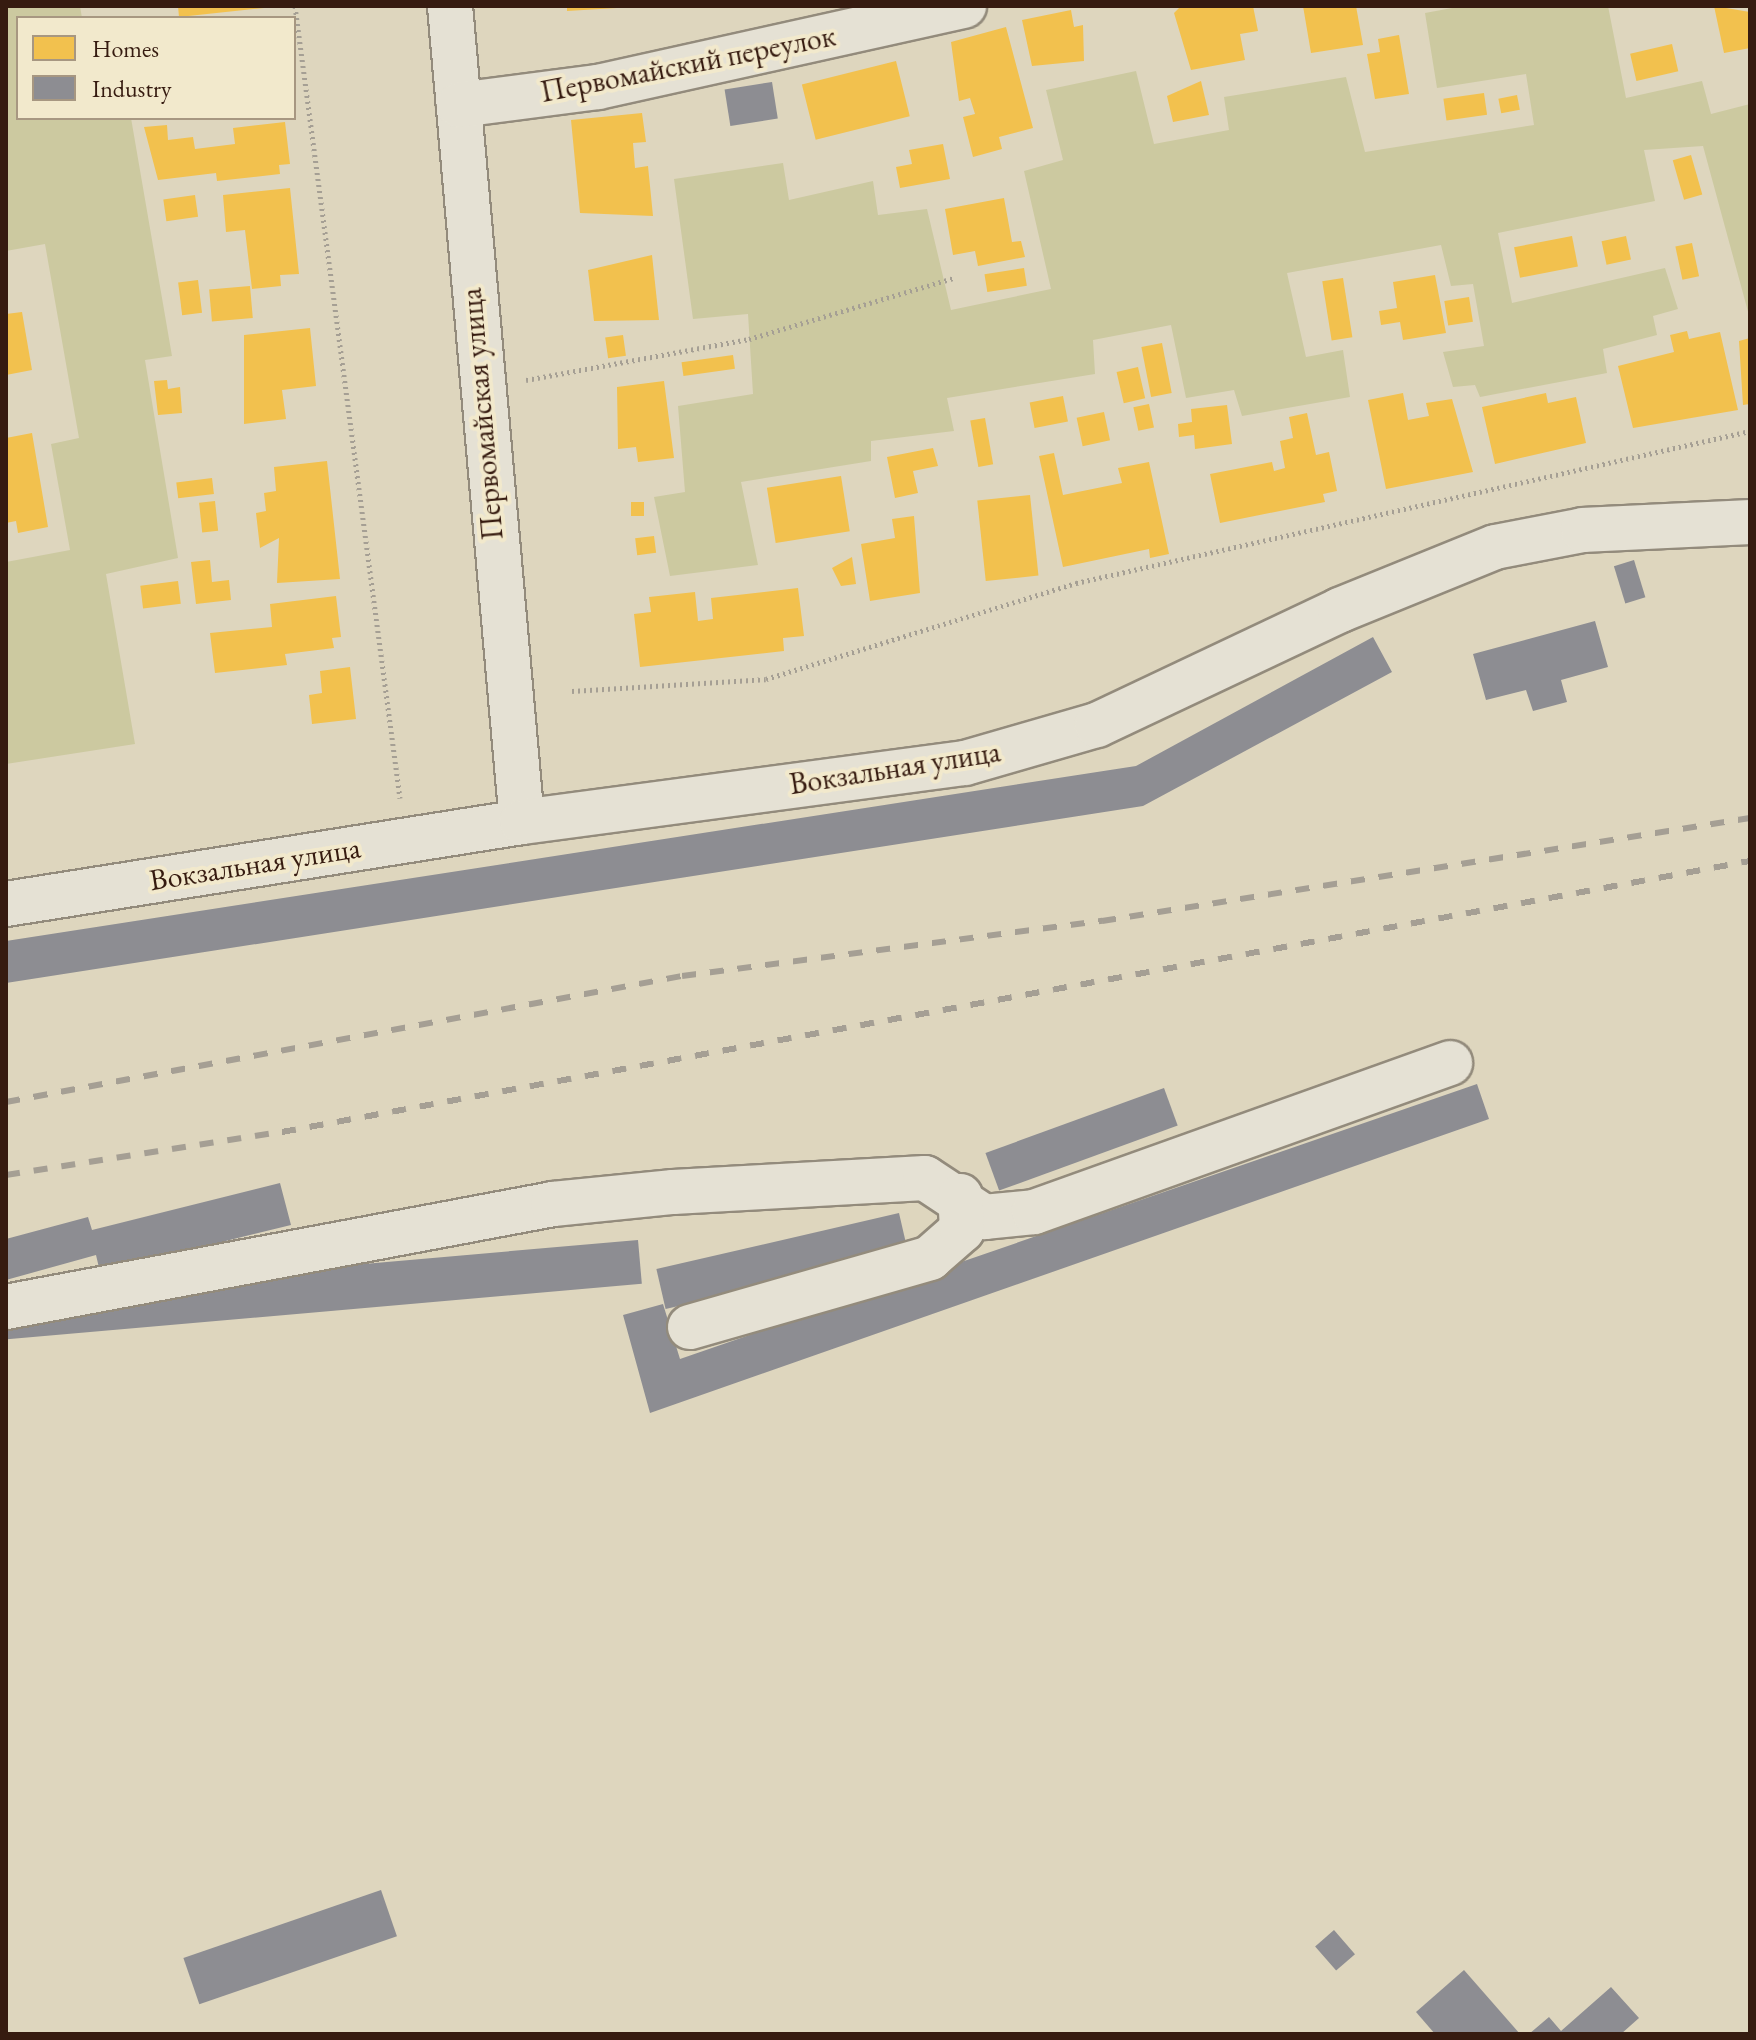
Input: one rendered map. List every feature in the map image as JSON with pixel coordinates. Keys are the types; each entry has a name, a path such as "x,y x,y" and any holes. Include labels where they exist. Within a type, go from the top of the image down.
{"street":[{"name":"Первомайская улица","path":"450,6 478,386 522,822"},
{"name":"Первомайский переулок","path":"459,105 598,87 964,6"},
{"name":"Вокзальная улица","path":"6,904 406,839 965,763 1097,725 1340,610 1495,547 1583,530 1750,522"},
{"path":"6,1307 553,1204 925,1178 960,1196 984,1217 1034,1212 1450,1063"},
{"path":"690,1327 930,1258 962,1230 960,1196"}],"path":[{"path":"295,6 406,839"},
{"path":"478,386 749,339 953,278"},
{"path":"572,691 766,679 1076,583 1750,431"}],"shaded area":[{"path":"6,6 80,6 82,16 16,16 16,120 131,120 172,356 145,360 178,558 106,574 135,744 6,764 6,562 70,550 51,444 79,438 45,244 6,251"},
{"path":"1463,6 1608,6 1626,98 1702,81 1711,114 1750,104 1750,319 1703,146 1644,150 1655,201 1498,233 1512,303 1665,268 1678,309 1653,316 1657,335 1603,349 1607,373 1480,397 1475,385 1453,387 1443,352 1484,346 1473,284 1451,286 1441,245 1287,273 1306,357 1343,350 1350,397 1242,416 1234,390 1186,398 1171,325 1093,340 1095,374 947,398 954,431 871,441 871,461 741,482 758,565 670,576 654,497 685,492 678,406 753,394 748,314 693,319 674,179 783,163 789,200 873,181 878,215 927,209 951,310 1051,289 1024,171 1063,160 1046,90 1136,71 1154,144 1229,130 1224,97 1346,77 1365,152 1534,125 1526,74 1437,88 1425,13"}],"building: Homes":[{"path":"178,6 264,6 264,8 179,16"},
{"path":"567,6 617,6 617,8 567,11"},
{"path":"1181,6 1253,6 1258,31 1240,34 1245,60 1191,70 1174,13"},
{"path":"1303,6 1356,6 1363,45 1311,53"},
{"path":"1714,6 1750,12 1750,48 1724,53"},
{"path":"1071,10 1074,27 1083,25 1084,61 1032,66 1022,20"},
{"path":"1006,27 1033,128 999,137 1002,149 973,157 963,117 975,114 970,98 959,101 951,42"},
{"path":"1399,35 1409,94 1375,99 1367,54 1380,52 1378,39"},
{"path":"1672,44 1678,71 1636,81 1630,54"},
{"path":"896,61 910,116 816,140 802,84"},
{"path":"1201,81 1209,115 1173,122 1167,96"},
{"path":"1484,93 1487,115 1446,120 1443,99"},
{"path":"1517,95 1520,110 1501,113 1498,99"},
{"path":"642,113 646,142 633,143 635,168 648,166 653,216 580,213 571,120"},
{"path":"285,122 290,164 279,165 280,174 217,181 216,173 158,180 144,127 167,125 168,140 193,137 195,149 235,144 233,128"},
{"path":"943,144 950,179 900,188 896,167 912,164 909,150"},
{"path":"1691,155 1702,194 1684,200 1673,160"},
{"path":"290,188 299,274 280,275 281,286 252,289 245,230 226,232 223,195"},
{"path":"195,195 198,217 166,221 163,199"},
{"path":"1004,198 1012,242 1021,241 1025,257 978,266 975,251 953,255 945,209"},
{"path":"1572,236 1578,266 1520,278 1514,247"},
{"path":"1626,236 1631,259 1607,265 1602,241"},
{"path":"1692,243 1699,276 1682,280 1675,247"},
{"path":"652,255 659,320 594,321 588,270"},
{"path":"1024,268 1027,286 987,292 984,274"},
{"path":"1435,275 1446,333 1403,340 1400,322 1381,325 1379,311 1397,308 1393,282"},
{"path":"1343,278 1352,337 1332,341 1322,281"},
{"path":"198,280 202,313 182,315 178,282"},
{"path":"250,286 253,318 212,321 209,290"},
{"path":"1469,297 1473,322 1448,326 1444,301"},
{"path":"22,312 32,370 6,375 6,314"},
{"path":"310,328 316,386 282,390 286,419 244,424 244,335"},
{"path":"1687,331 1689,339 1720,332 1738,410 1633,428 1618,366 1674,352 1670,335"},
{"path":"623,335 626,356 608,358 605,338"},
{"path":"1750,338 1750,404 1743,405 1739,341"},
{"path":"1162,343 1172,393 1151,397 1141,347"},
{"path":"733,355 735,369 683,376 682,362"},
{"path":"1138,367 1145,398 1124,403 1117,372"},
{"path":"167,380 168,389 180,387 182,413 158,415 154,381"},
{"path":"664,381 674,458 638,462 636,447 618,449 617,387"},
{"path":"1403,393 1408,420 1429,416 1426,403 1452,399 1473,472 1386,489 1368,400"},
{"path":"1546,393 1548,403 1576,397 1586,443 1495,464 1482,407"},
{"path":"1063,396 1068,422 1035,428 1030,402"},
{"path":"1149,404 1154,427 1138,431 1133,407"},
{"path":"1227,405 1232,444 1195,449 1194,435 1179,437 1178,424 1192,422 1191,409"},
{"path":"1104,412 1110,440 1083,446 1077,418"},
{"path":"1307,413 1316,455 1329,452 1337,491 1323,494 1325,502 1220,523 1210,474 1272,462 1274,471 1285,468 1280,441 1293,438 1289,417"},
{"path":"985,418 993,464 978,467 970,421"},
{"path":"32,433 48,527 18,533 16,521 6,523 6,438"},
{"path":"933,448 938,466 913,471 918,493 895,498 887,457"},
{"path":"1054,453 1063,495 1122,483 1118,468 1149,462 1169,554 1150,558 1149,549 1063,567 1039,456"},
{"path":"327,461 340,579 277,583 279,538 260,548 256,513 266,511 264,493 276,491 274,467"},
{"path":"841,476 850,531 776,543 767,488"},
{"path":"212,478 214,494 178,498 176,482"},
{"path":"1030,495 1038,576 986,581 977,501"},
{"path":"215,501 218,531 202,533 199,503"},
{"path":"631,502 644,502 644,516 631,516"},
{"path":"914,516 920,593 870,601 861,544 895,538 892,519"},
{"path":"654,536 656,553 637,555 635,538"},
{"path":"852,557 856,584 841,586 832,568"},
{"path":"210,560 212,582 229,580 231,600 196,604 191,562"},
{"path":"178,581 181,604 143,608 140,586"},
{"path":"798,588 804,636 783,638 784,651 640,667 634,614 651,612 649,597 695,592 698,621 713,619 711,598"},
{"path":"336,596 341,637 332,638 334,648 285,654 287,665 215,673 210,633 272,627 270,604"},
{"path":"350,667 356,719 312,724 309,695 322,693 320,671"}],"building: Industry":[{"path":"772,82 778,119 730,126 725,90"},
{"path":"1634,560 1645,597 1625,603 1614,566"},
{"path":"1595,621 1608,667 1561,680 1567,702 1533,711 1526,690 1486,700 1473,654"},
{"path":"1373,637 1392,672 1143,806 6,983 6,941 1136,766"},
{"path":"1477,1084 1489,1119 650,1413 623,1315 663,1304 680,1359"},
{"path":"1164,1088 1178,1126 999,1191 985,1153"},
{"path":"280,1183 291,1225 100,1272 96,1255 6,1280 6,1239 88,1217 92,1230"},
{"path":"899,1213 908,1253 666,1309 656,1269"},
{"path":"638,1240 642,1284 6,1339 6,1295"},
{"path":"381,1890 397,1936 199,2004 183,1958"},
{"path":"1334,1930 1355,1954 1336,1971 1315,1946"},
{"path":"1464,1970 1520,2034 1435,2034 1416,2012"},
{"path":"1611,1987 1639,2018 1621,2034 1529,2034 1549,2017 1561,2031"}],"railway":[{"path":"6,1102 682,976 1102,921 1750,818"},
{"path":"6,1175 282,1132 1750,861"}]}
